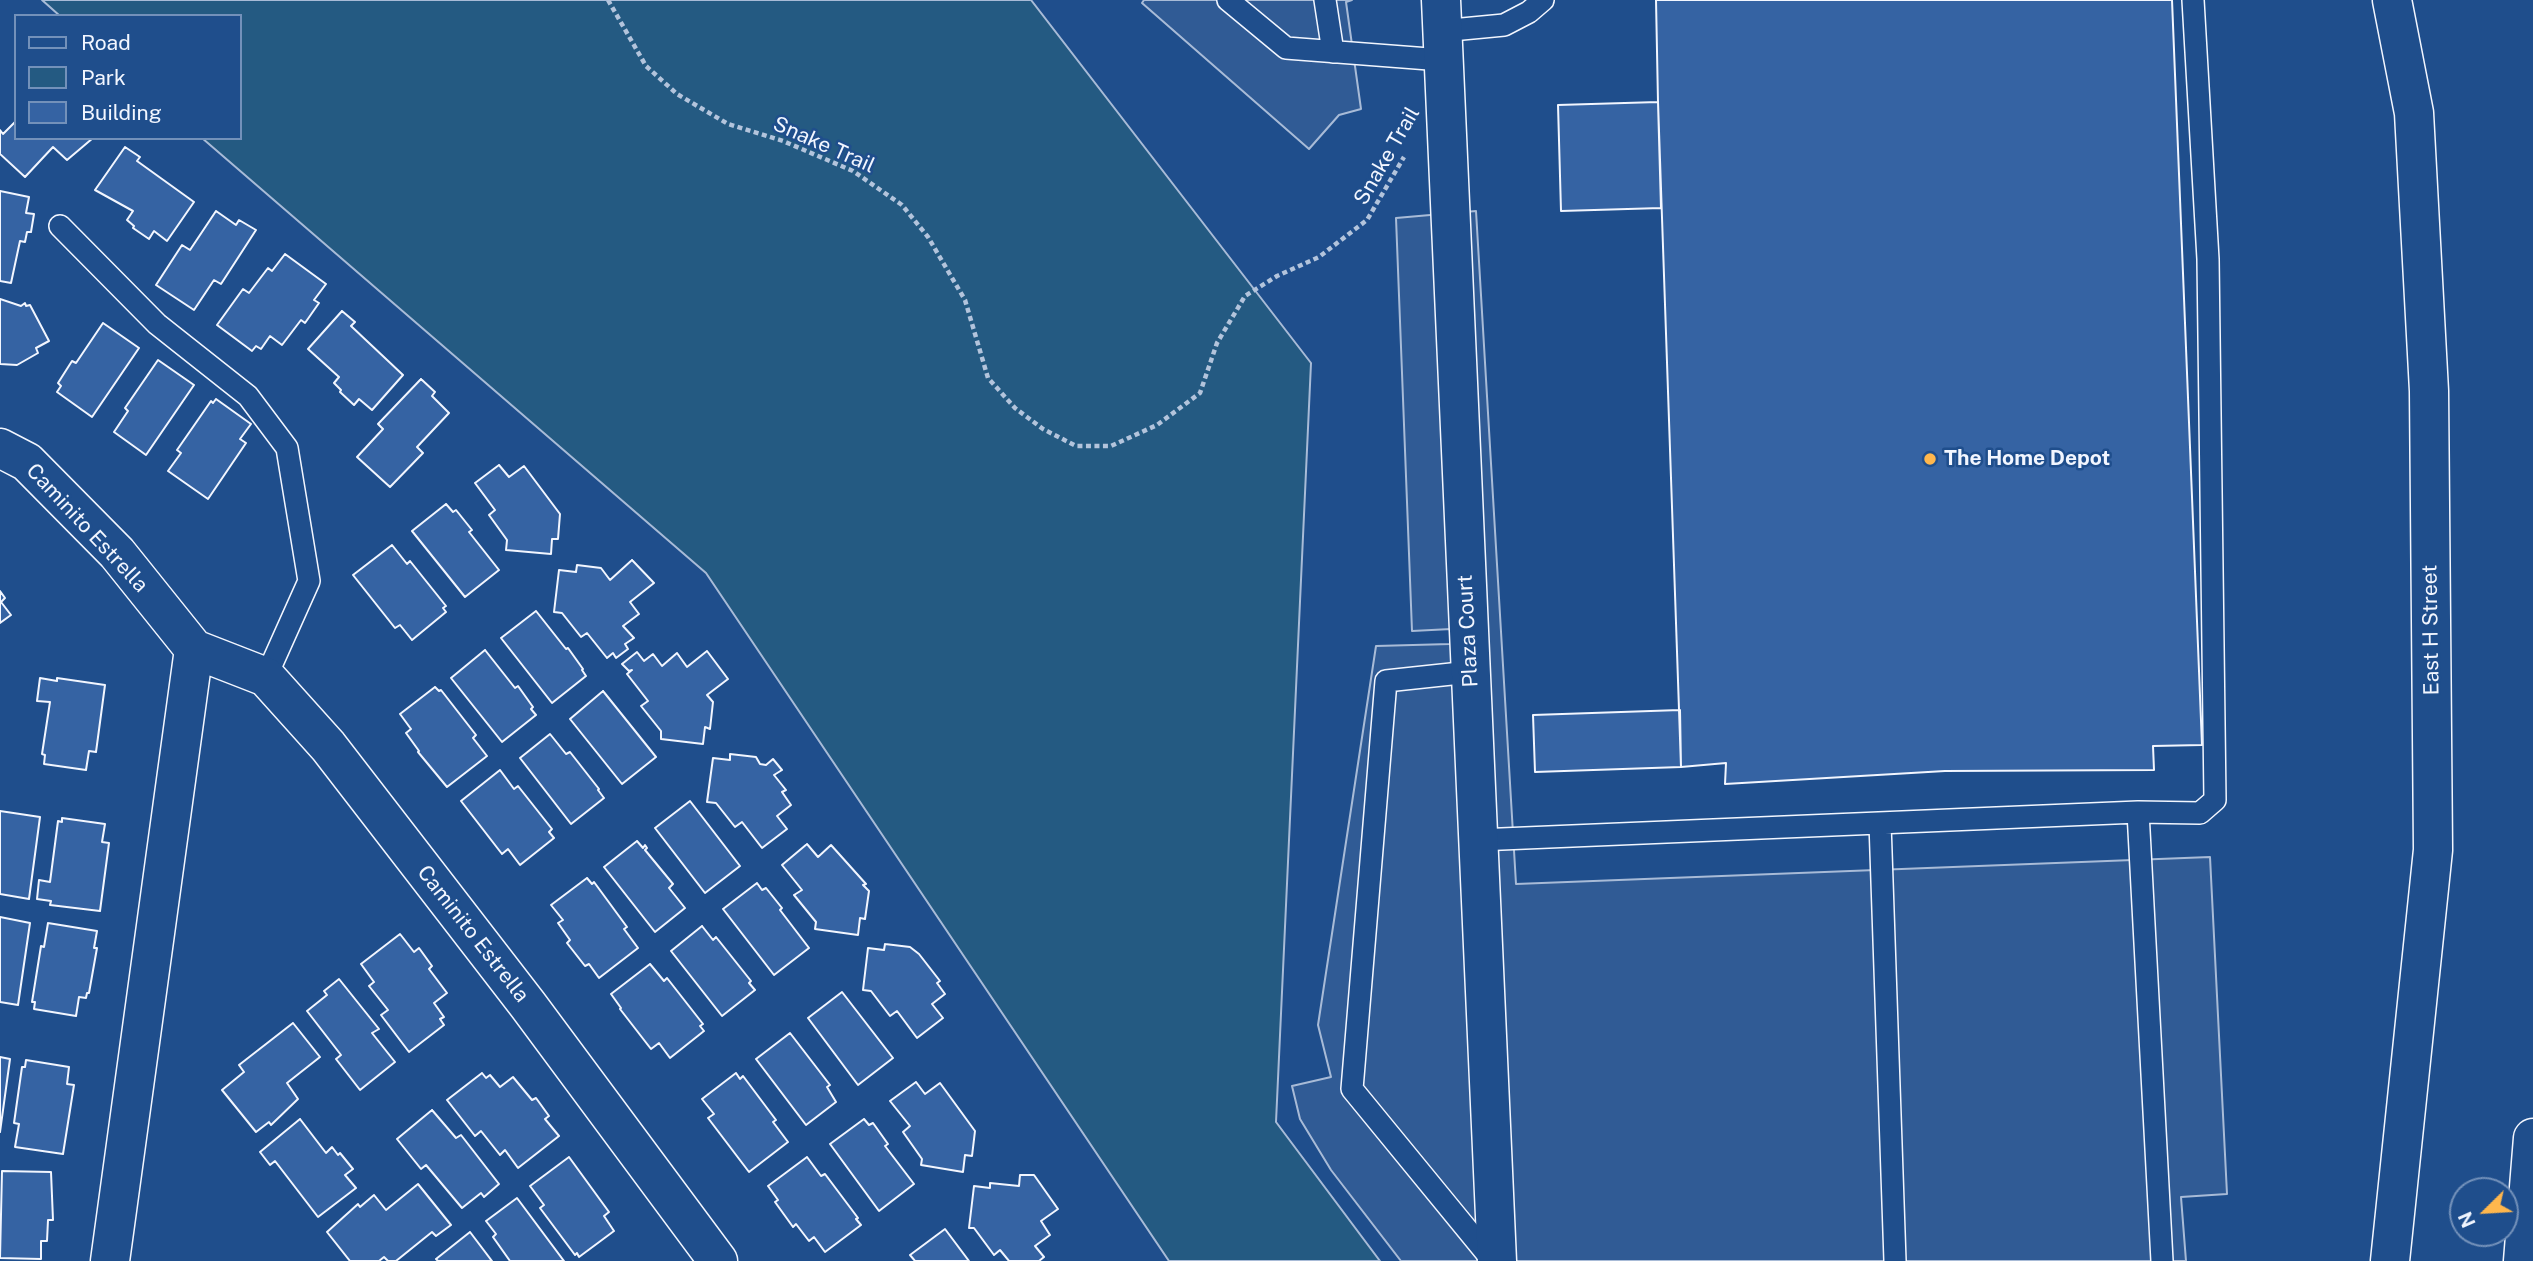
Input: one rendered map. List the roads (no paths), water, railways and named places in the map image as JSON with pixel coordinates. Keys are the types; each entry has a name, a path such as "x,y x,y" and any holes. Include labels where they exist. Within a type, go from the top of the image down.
{"street":[{"name":"East H Street","path":"2390,1261 2433,850 2429,391 2414,113 2392,0"},
{"name":"Plaza Court","path":"1441,30 1495,1261"},
{"name":"Caminito Estrella","path":"0,448 27,462 117,553 194,649 266,677 337,757 528,1005 718,1261"},
{"path":"110,1261 194,649"},
{"path":"2522,1261 2533,1138"}],"lane":[{"path":"1228,0 1286,48 1333,52 1441,30 1504,25 1529,12 1543,0"},
{"path":"1325,0 1333,52"},
{"path":"1478,840 2138,812 2200,813 2215,800 2207,259 2193,0"},
{"path":"60,226 158,324 248,396 287,448 309,581 266,677"},
{"path":"1470,672 1387,681 1352,1089 1495,1261"},
{"path":"2138,812 2162,1261"},
{"path":"1880,823 1895,1261"}],"place":[{"name":"The Home Depot","path":"1930,459"}]}
